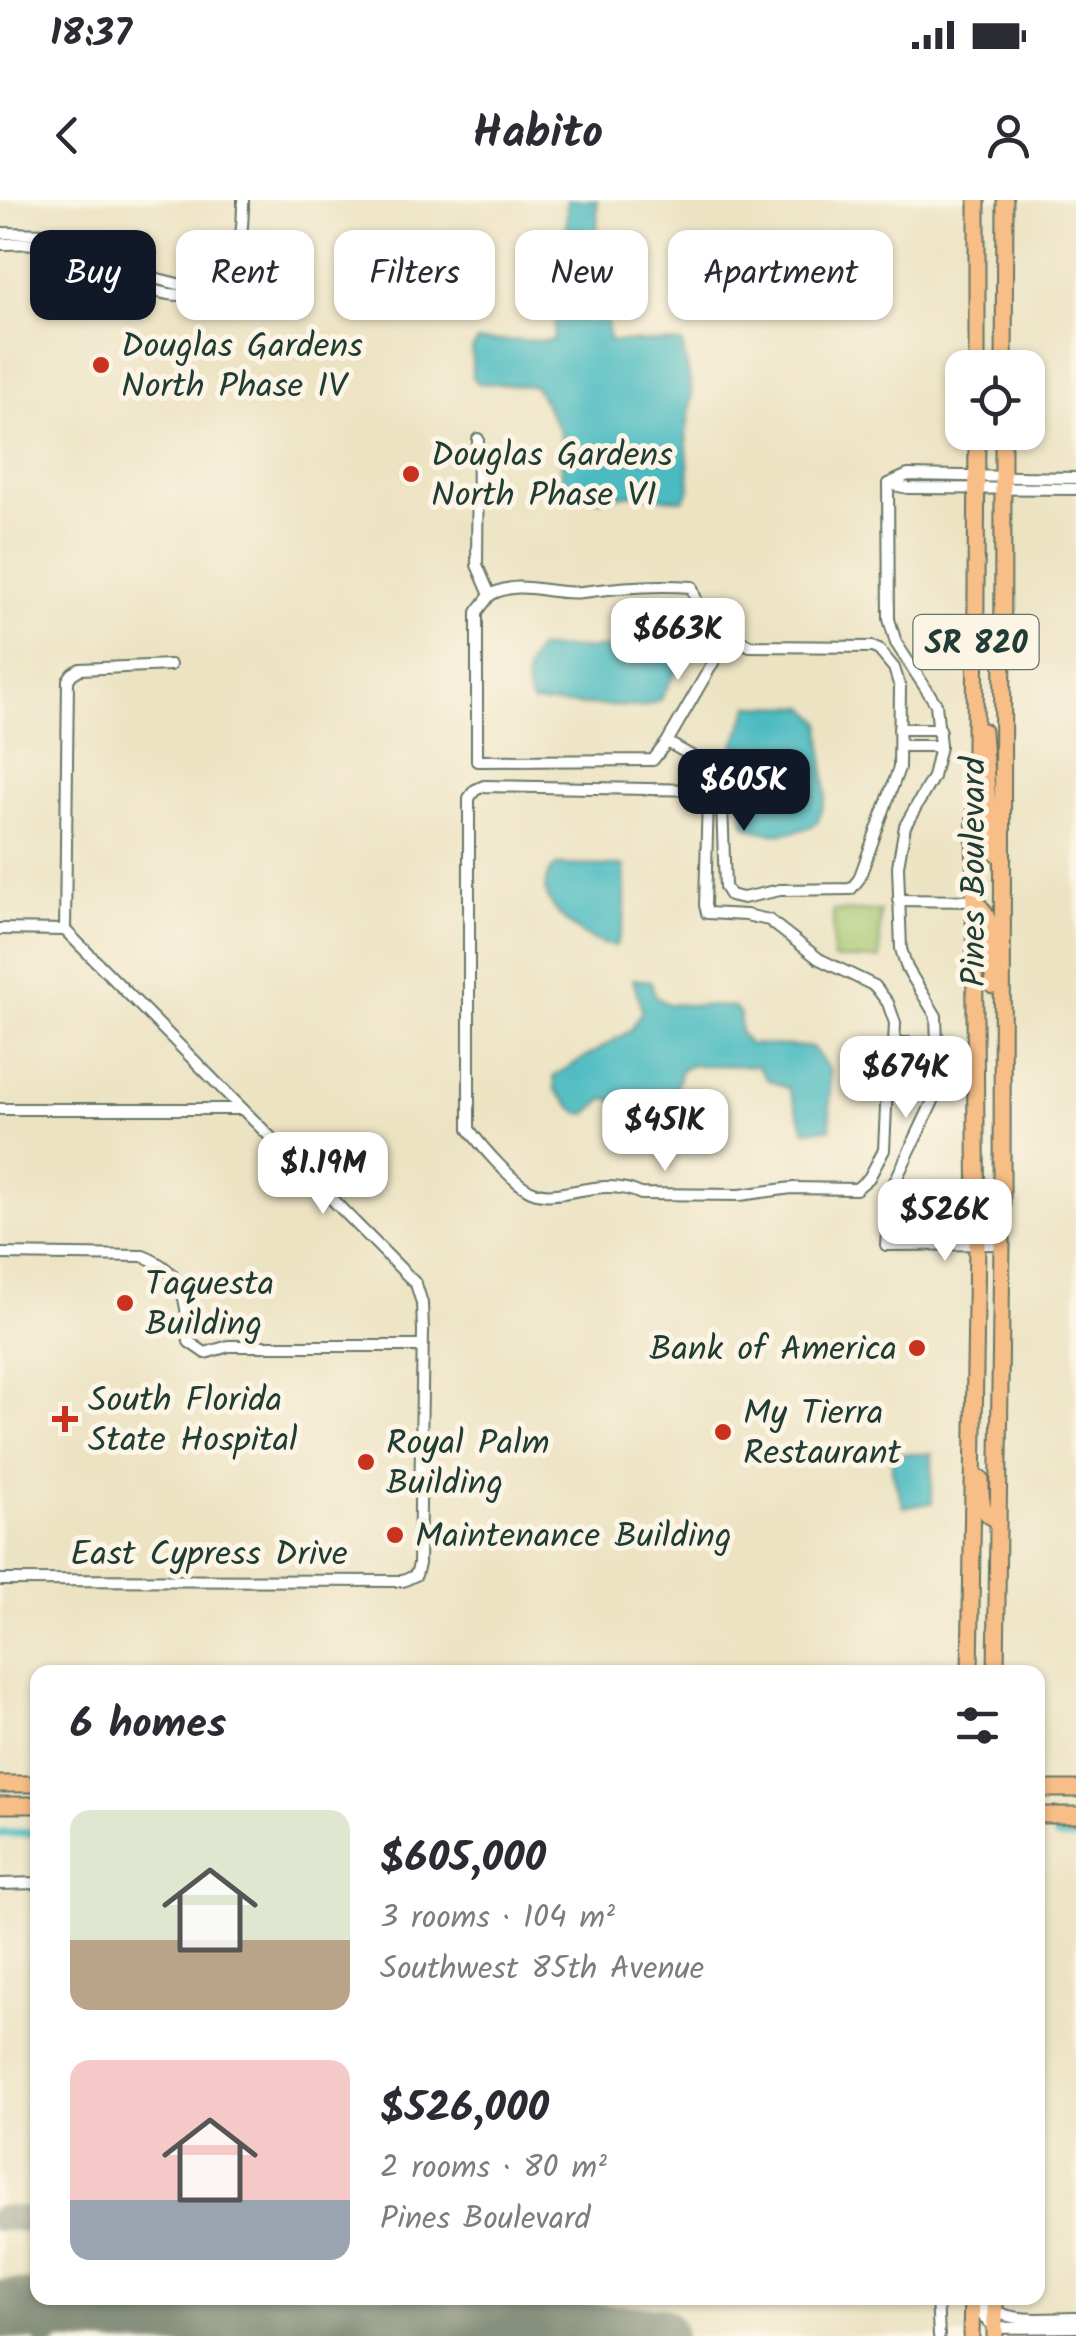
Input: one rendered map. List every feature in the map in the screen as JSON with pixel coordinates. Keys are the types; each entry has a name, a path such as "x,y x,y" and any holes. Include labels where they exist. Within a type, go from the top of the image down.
{"main road":[{"path":"977,200 977,350"},
{"path":"1004,350 1005,200"},
{"name":"Pines Boulevard","path":"970,1665 977,1244 977,450"},
{"name":"Pines Boulevard","path":"996,1665 1002,1244 1004,450"},
{"path":"975,708 982,724 986,754 990,838 1003,858"},
{"path":"974,901 984,912 991,930 996,1040 1003,1051"},
{"path":"974,1408 982,1423 984,1510 987,1516 996,1518"},
{"path":"971,1524 983,1530 996,1564"},
{"path":"0,1784 30,1784"},
{"path":"1045,1789 1076,1790"},
{"path":"0,1804 30,1805"},
{"path":"1045,1815 1076,1815"},
{"path":"971,2336 972,2305"},
{"path":"995,2305 995,2332"}],"street":[{"path":"156,278 199,288 232,264 243,228 243,200"},
{"path":"0,233 30,232"},
{"path":"0,244 30,244"},
{"path":"478,439 478,565 490,595"},
{"path":"1002,1244 886,1244 890,1192 934,1099 936,1016 907,968 901,950 898,900 900,842 933,776 940,746 936,704 896,643 890,619 888,484 908,475 1076,489"},
{"path":"1003,482 1076,478"},
{"path":"667,742 720,776 725,887 730,895 743,898 767,891 856,886 895,786 900,688 894,668 880,650 872,647 750,646 709,622 692,587 625,586 584,592 524,586 490,595 477,612 477,760 645,761 660,754 728,635"},
{"path":"65,930 68,680 80,669 170,665"},
{"path":"899,730 940,729"},
{"path":"900,746 940,746"},
{"path":"484,786 703,790 708,797 704,905 708,913 768,920 819,959 875,986 888,1003 895,1024 894,1043 888,1064 884,1150 869,1178 856,1189 792,1188 740,1195 640,1194 626,1187 585,1187 542,1194 528,1190 477,1141 469,1128 470,798 484,786"},
{"path":"898,900 974,901"},
{"path":"0,928 65,930 405,1269 420,1294 422,1346 229,1346 205,1353 189,1342 188,1311 182,1290 172,1274 156,1261 143,1256 0,1254"},
{"path":"894,1043 938,1042"},
{"path":"0,1108 242,1109"},
{"name":"East Cypress Drive","path":"0,1580 403,1581 416,1575 422,1346"},
{"path":"0,1884 30,1882"},
{"path":"937,2305 939,2336"},
{"path":"983,2305 984,2318 995,2332 1076,2327"},
{"path":"996,2305 1005,2316 1076,2318"}],"green space":[{"path":"833,911 880,911 880,959 833,959"}],"water":[{"path":"567,200 597,200 597,230 566,230"},
{"path":"555,320 607,320 609,341 682,343 692,392 686,435 690,488 684,500 630,494 601,499 576,497 562,479 561,433 535,386 478,383 472,377 472,349 478,341 553,340"},
{"path":"669,647 684,655 660,701 641,707 532,703 529,696 528,668 538,649"},
{"path":"750,706 806,707 821,722 826,797 817,823 781,833 745,824 734,745"},
{"path":"557,865 624,866 624,917 615,946 574,928 551,904 547,877"},
{"path":"633,979 650,981 656,997 668,1004 734,1007 740,1015 740,1032 748,1044 812,1047 830,1071 830,1129 805,1130 789,1089 767,1079 757,1066 692,1065 681,1070 674,1095 663,1097 655,1122 644,1125 621,1103 605,1098 587,1114 578,1113 555,1090 554,1076 631,1030 642,1011"},
{"path":"892,1454 932,1454 932,1503 904,1507 892,1472"}],"waterway":[{"path":"0,1833 30,1833"},
{"path":"1056,1836 1076,1837"}],"taxiway":[{"path":"0,2218 30,2221"},
{"path":"22,2310 37,2318 46,2336"},
{"path":"47,2336 56,2320 74,2312"},
{"path":"92,2313 142,2320 191,2336"},
{"path":"602,2334 613,2336"}],"runway":[{"path":"0,2309 656,2336"}],"place":[{"name":"Douglas Gardens North Phase IV","path":"101,365"},
{"name":"Douglas Gardens North Phase VI","path":"411,474"},
{"name":"Taquesta Building","path":"125,1303"},
{"name":"Bank of America","path":"917,1348"},
{"name":"South Florida State Hospital","path":"65,1419"},
{"name":"My Tierra Restaurant","path":"723,1432"},
{"name":"Royal Palm Building","path":"366,1462"},
{"name":"Maintenance Building","path":"395,1535"}]}
